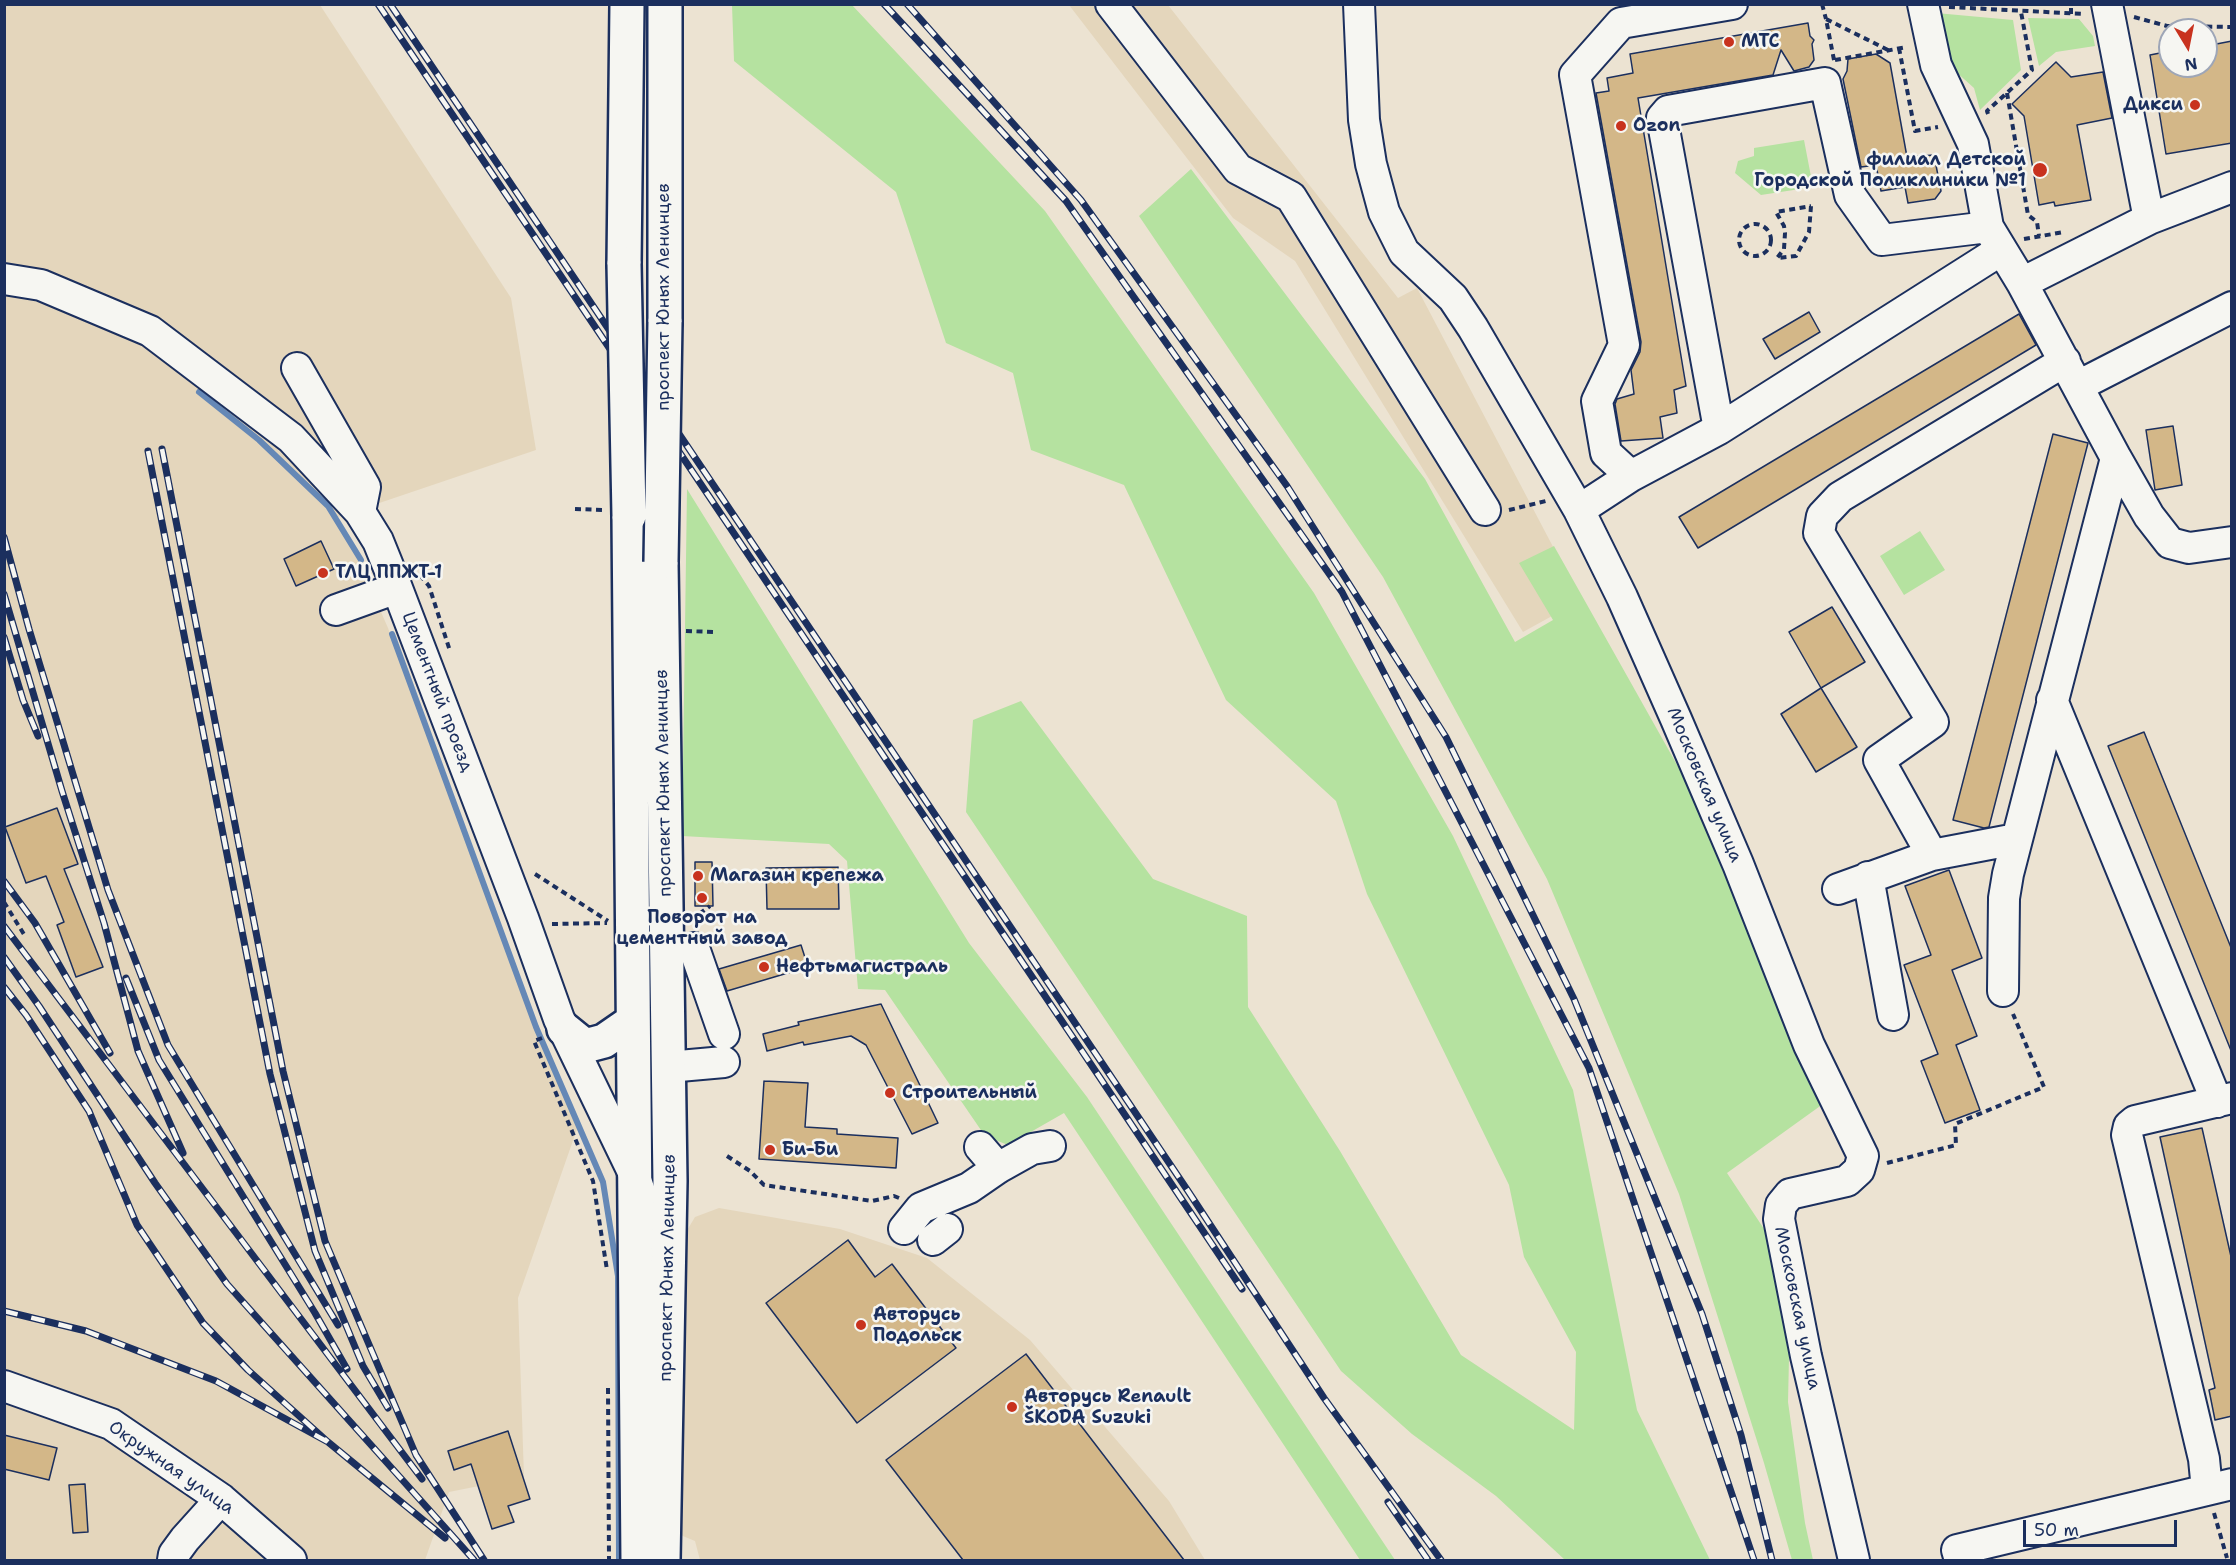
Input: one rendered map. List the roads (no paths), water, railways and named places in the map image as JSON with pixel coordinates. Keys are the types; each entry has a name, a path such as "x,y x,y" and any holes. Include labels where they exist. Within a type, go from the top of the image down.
{"main road":[{"name":"проспект Юных Ленинцев","path":"627,4 619,513 633,1021 638,1560"},
{"name":"проспект Юных Ленинцев","path":"663,1560 670,1181 662,562 665,4"},
{"path":"564,1029 585,1046 604,1041 633,1021"}],"street":[{"path":"1111,4 1238,169 1292,197 1485,510"},
{"name":"Московская улица","path":"1359,4 1364,120 1371,164 1384,212 1404,252 1453,298 1473,328 1574,503 1622,597 1738,864 1809,1045 1863,1156 1859,1170 1847,1181 1790,1194 1781,1205 1779,1220 1806,1356 1854,1560"},
{"path":"1631,476 1606,453 1597,401 1624,345 1575,75 1621,23 1732,4"},
{"path":"1923,5 1936,66 1973,144 2001,239 2022,283 2149,516 2170,543 2189,548 2232,542"},
{"path":"2109,10 2149,219"},
{"path":"1719,429 1662,118 1668,111 1825,82 1850,195 1882,240 2001,239"},
{"path":"2022,283 2149,219 2232,187"},
{"path":"1574,503 1631,476 1719,429 2001,239"},
{"name":"Цементный проезд","path":"4,279 41,285 150,331 291,438 360,512 378,541 398,588 564,1029 634,1174 668,1275"},
{"path":"1932,855 1879,760 1933,722 1819,533 1822,516 1840,497 2072,374 2232,307"},
{"path":"297,368 365,487 360,512"},
{"path":"2003,991 2006,884 2116,458"},
{"path":"336,610 398,588"},
{"path":"1960,1560 1957,1550 2219,1487 2204,1458 2127,1135 2129,1126 2136,1121 2224,1100 2052,700"},
{"path":"1838,889 1932,855 2016,839"},
{"path":"1868,877 1893,1015"},
{"path":"668,1067 724,1048 690,935"},
{"path":"912,1218 969,1188 989,1157 1050,1146"},
{"path":"634,1174 670,1181"},
{"name":"Окружная улица","path":"4,1386 111,1424 221,1499 291,1560"},
{"path":"173,1560 174,1554 185,1539 221,1499"}],"waterway":[{"path":"199,392 259,440 328,506 361,560"},
{"path":"392,634 536,1027 603,1182 618,1276 619,1560"}],"railway":[{"path":"378,4 1242,1289"},
{"path":"390,4 1188,1191 1324,1398 1441,1560"},
{"path":"884,4 1066,201 1342,592 1589,1068 1754,1560"},
{"path":"907,4 1081,200 1287,486 1446,737 1574,999 1702,1314 1741,1435 1772,1560"},
{"path":"162,449 283,1071 325,1241 416,1455 484,1560"},
{"path":"148,451 270,1074 315,1251 363,1366 388,1408"},
{"path":"4,537 29,629 108,890 168,1045 338,1325"},
{"path":"4,594 104,923 138,1051 183,1153"},
{"path":"4,637 23,700 38,736"},
{"path":"4,881 35,923 110,1053"},
{"path":"4,926 422,1479"},
{"path":"4,957 39,1006 155,1183 227,1284 474,1560"},
{"path":"126,978 159,1060 347,1369"},
{"path":"4,987 26,1015 89,1111 137,1225 203,1323 248,1370 328,1442"},
{"path":"4,1311 86,1331 216,1381 328,1442 445,1538"},
{"path":"1388,1502 1428,1560"}],"place":[{"name":"МТС","path":"1729,42"},
{"name":"Дикси","path":"2195,105"},
{"name":"Ozon","path":"1621,126"},
{"name":"филиал Детской Городской Поликлиники №1","path":"2040,170"},
{"name":"ТЛЦ ППЖТ-1","path":"323,573"},
{"name":"Магазин крепежа","path":"698,876"},
{"name":"Поворот на цементный завод","path":"702,898"},
{"name":"Нефтьмагистраль","path":"764,967"},
{"name":"Строительный","path":"890,1093"},
{"name":"Би-Би","path":"770,1150"},
{"name":"Авторусь Подольск","path":"861,1325"},
{"name":"Авторусь Renault ŠKODA Suzuki","path":"1012,1407"}]}
